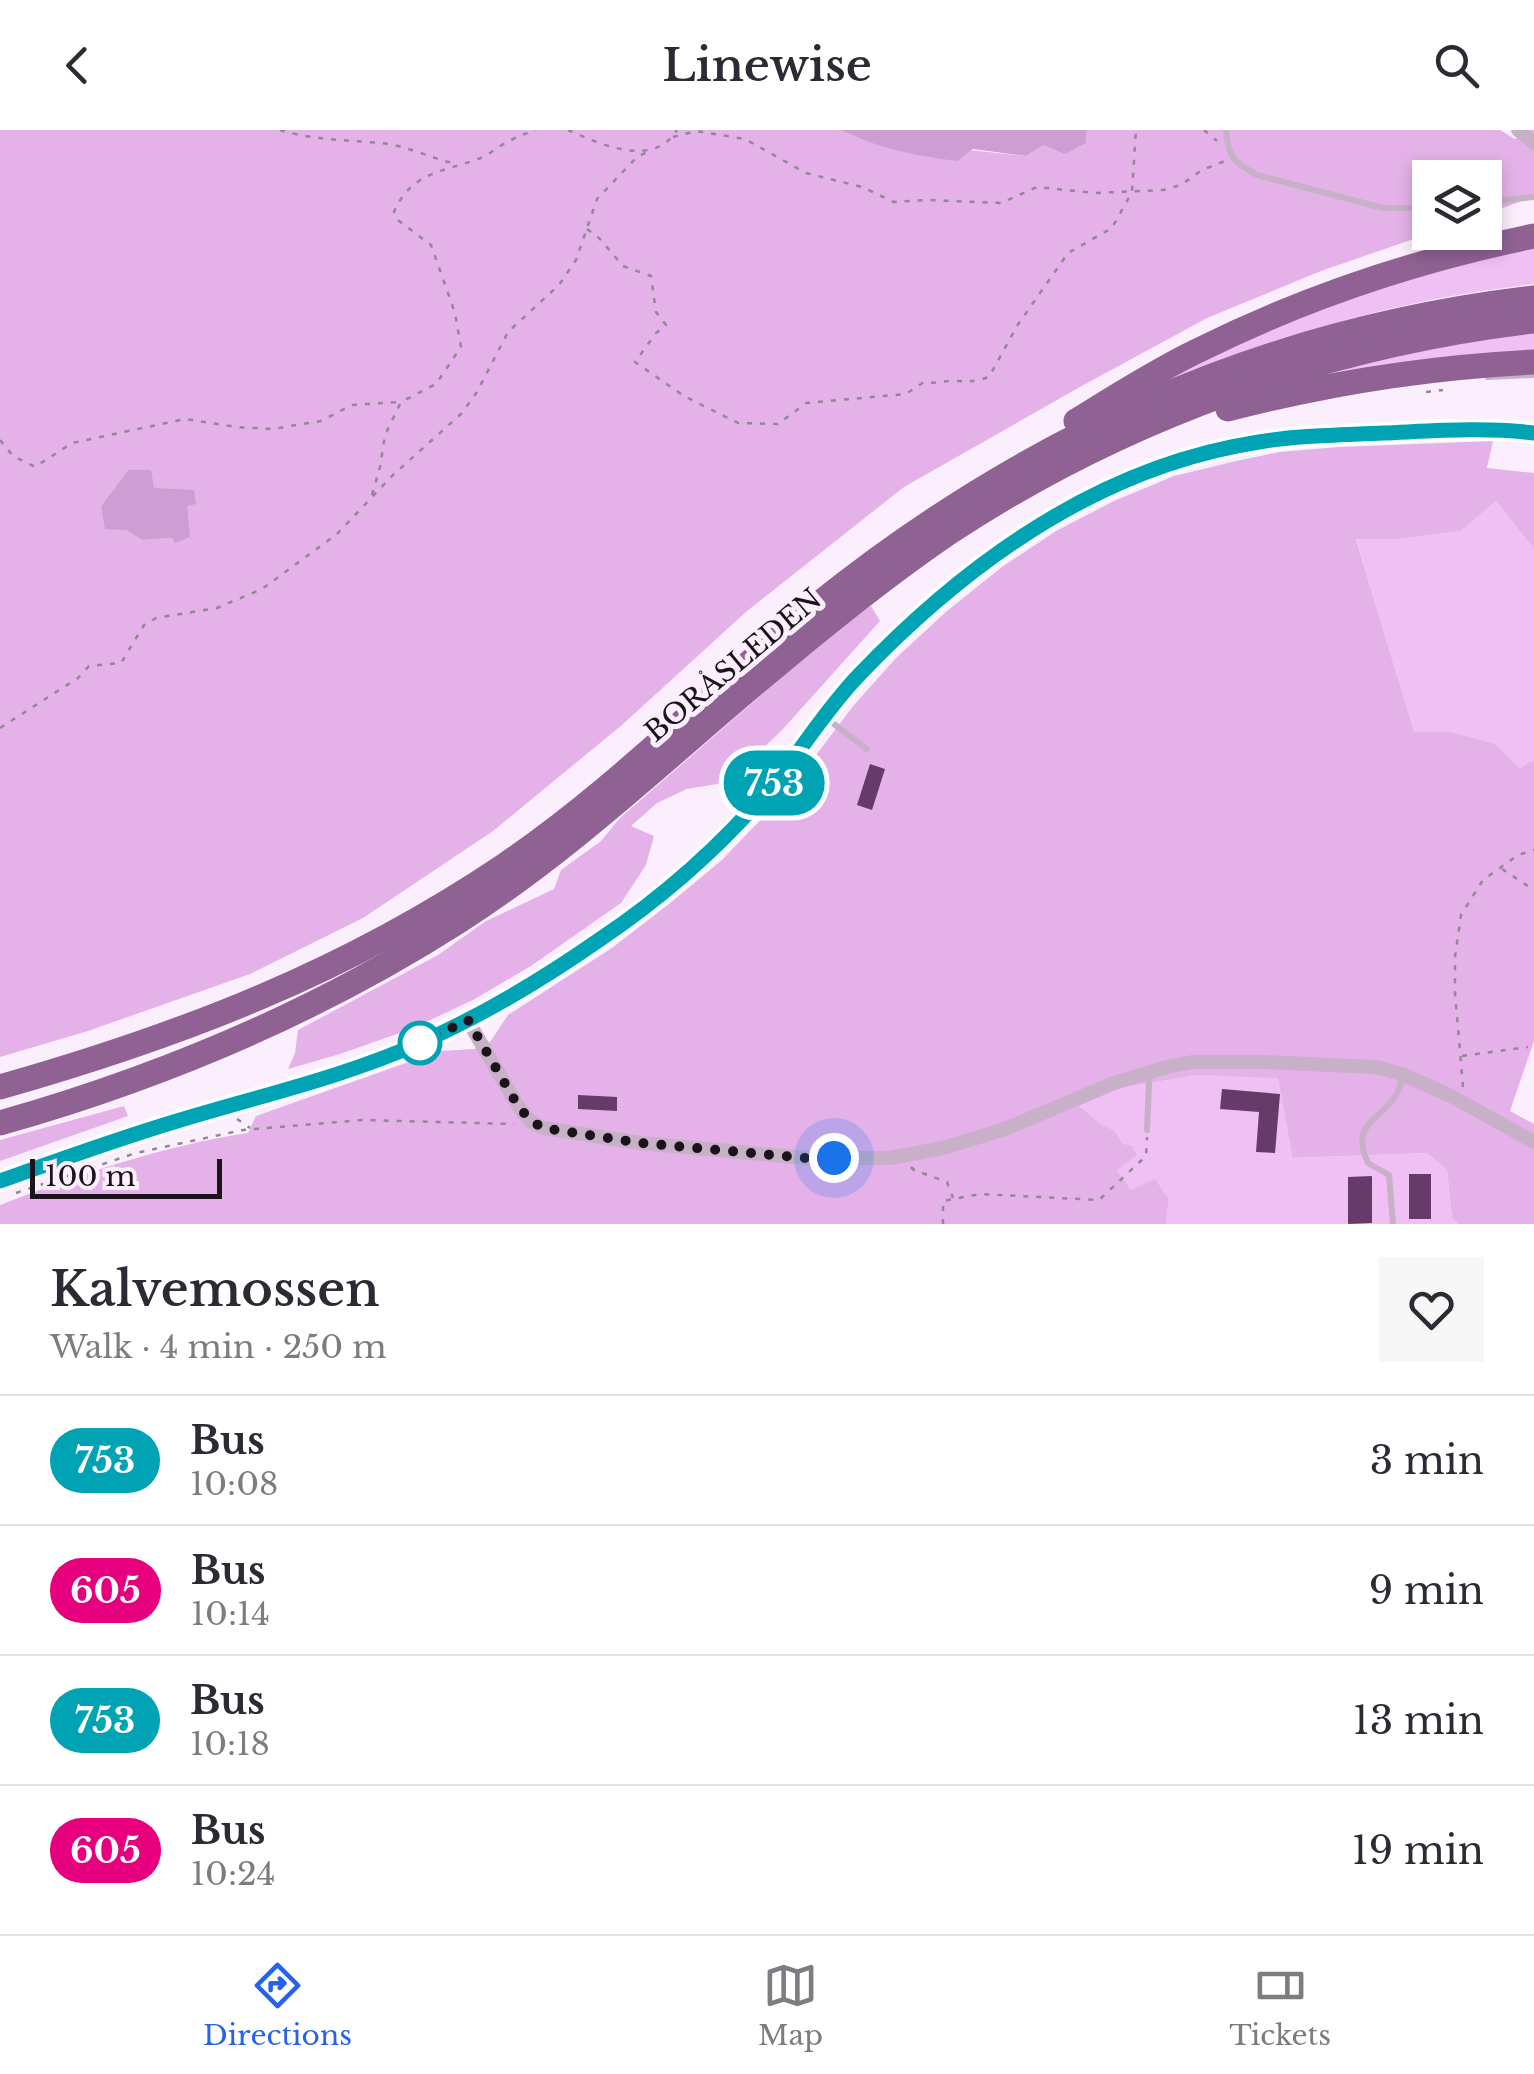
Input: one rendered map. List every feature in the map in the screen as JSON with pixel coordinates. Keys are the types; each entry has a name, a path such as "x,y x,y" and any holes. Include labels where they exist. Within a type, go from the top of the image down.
{"highway":[{"path":"941,514 1033,447 1192,353 1250,325 1398,270 1534,236"},
{"name":"BORÅSLEDEN","path":"0,1088 104,1057 239,1008 350,958 440,906 556,827 816,607 941,514 1065,442 1207,377 1273,353 1415,316 1534,298"},
{"name":"BORÅSLEDEN","path":"0,1123 128,1083 257,1031 318,1002 458,922 570,841 778,664 906,563 1010,495 1104,445 1283,374 1376,348 1534,321"},
{"path":"1104,445 1276,396 1534,362"}],"street":[{"path":"1518,130 1534,143"},
{"path":"0,1181 376,1060 468,1020 543,978 670,888 724,839 855,679 960,581 1032,529 1089,497 1191,457 1259,442 1328,435 1534,432"},
{"path":"468,1020 530,1120 543,1128 641,1143 806,1158 890,1158 943,1148 1005,1128 1114,1083 1192,1062 1376,1067 1402,1074 1534,1142"}],"lane":[{"path":"1226,130 1232,158 1257,176 1366,204 1412,209"},
{"path":"1502,200 1534,197"},
{"path":"1482,378 1534,375"},
{"path":"825,718 867,749"},
{"path":"1146,1073 1147,1130"},
{"path":"1392,1224 1388,1174 1368,1163 1362,1136 1396,1095 1402,1074"}],"path":[{"path":"280,130 341,142 385,143 448,162 464,162"},
{"path":"0,440 13,456 36,466 72,443 186,419 272,429 321,421 352,405 401,402 436,384 461,347 455,313 431,245 399,222 394,212 408,188 436,171 480,158 536,130"},
{"path":"568,130 608,147 651,150"},
{"path":"673,137 677,130"},
{"path":"0,728 78,678 89,666 122,663 144,625 156,618 216,608 262,589 337,534 372,496 462,414 508,332 559,284 576,260 597,199 636,158 673,137 696,130 745,140 806,172 862,187 894,202 1001,202 1036,187 1094,193 1162,190 1181,185 1202,170 1232,158"},
{"path":"736,130 745,140"},
{"path":"587,228 623,266 651,276 656,312 666,326 635,362 684,396 738,423 778,424 806,403 871,399 906,394 924,382 970,383 989,377 1017,326 1068,253 1112,228 1132,192 1136,130"},
{"path":"1420,392 1450,389"},
{"path":"372,496 386,435 401,402"},
{"path":"1465,1104 1454,992 1461,915 1483,880 1534,850"},
{"path":"1501,868 1534,890"},
{"path":"1462,1056 1528,1046"},
{"path":"232,1115 252,1129"},
{"path":"18,1193 136,1153 252,1129 362,1120 501,1125 530,1120"},
{"path":"943,1224 943,1201 980,1194 1099,1200 1146,1156 1147,1130"},
{"path":"903,1155 914,1170 947,1182 954,1199"}],"shaded area":[{"path":"0,130 840,130 858,138 1026,156 1044,145 1086,143 1087,130 1500,130 1515,139 1534,130 1534,197 1502,208 1502,160 1412,160 1412,240 1321,271 1207,318 904,487 747,611 622,725 493,831 363,918 250,974 88,1031 0,1057","holes":["128,470 154,488 172,538 142,540 101,506"]},
{"path":"840,130 1087,130 1086,143 1065,154 1044,145 1026,156 973,149 957,161 897,150"},
{"path":"1534,246 1534,284 1439,298 1346,320 1141,390 1246,339 1395,282"},
{"path":"1534,332 1534,353 1285,389 1415,351"},
{"path":"1493,441 1487,468 1534,473 1534,549 1496,501 1461,531 1400,539 1356,539 1414,732 1452,732 1496,744 1520,768 1534,760 1534,1041 1510,1111 1534,1124 1534,1224 1458,1224 1452,1218 1447,1170 1427,1153 1293,1158 1278,1078 1198,1075 1120,1088 1079,1106 1114,1130 1123,1144 1132,1146 1137,1155 1117,1170 1131,1190 1155,1179 1169,1200 1166,1224 0,1224 0,1205 153,1153 248,1133 256,1116 440,1051 474,1049 490,1042 508,1015 612,948 722,860 791,788 854,705 896,658 1002,567 1056,531 1174,476 1279,452"},
{"path":"128,470 151,470 154,488 194,490 196,504 187,506 190,537 175,543 172,538 142,540 126,530 105,529 101,506"},
{"path":"1496,501 1534,549 1534,760 1520,768 1496,744 1452,732 1414,733 1356,538 1400,539 1461,531"},
{"path":"871,606 880,621 738,773 717,784 687,789 657,803 631,826 654,836 646,865 621,903 531,966 473,1000 411,1029 288,1069 298,1030 438,955 486,921 554,889 561,870 601,841 620,818 783,676"},
{"path":"1198,1075 1278,1077 1294,1158 1427,1153 1447,1170 1452,1218 1458,1224 1166,1224 1169,1200 1131,1190 1116,1169 1123,1144 1114,1130 1078,1106 1120,1088"},
{"path":"124,1106 128,1116 0,1161 0,1140"}],"building":[{"path":"870,764 885,769 872,810 857,805"},
{"path":"1222,1089 1280,1094 1275,1153 1256,1152 1259,1112 1220,1109"},
{"path":"578,1095 617,1097 617,1111 578,1109"},
{"path":"1409,1174 1431,1174 1431,1219 1409,1219"},
{"path":"1372,1176 1372,1223 1348,1224 1348,1177"}],"bus line":[{"name":"753","path":"0,1181 376,1060 442,1033 528,987 670,888 724,839 771,787 855,679 960,581 1032,529 1089,497 1191,457 1259,442 1328,435 1468,430 1534,433"}],"route":[{"path":"420,1043 468,1020 518,1106 543,1128 641,1143 834,1158"}]}
